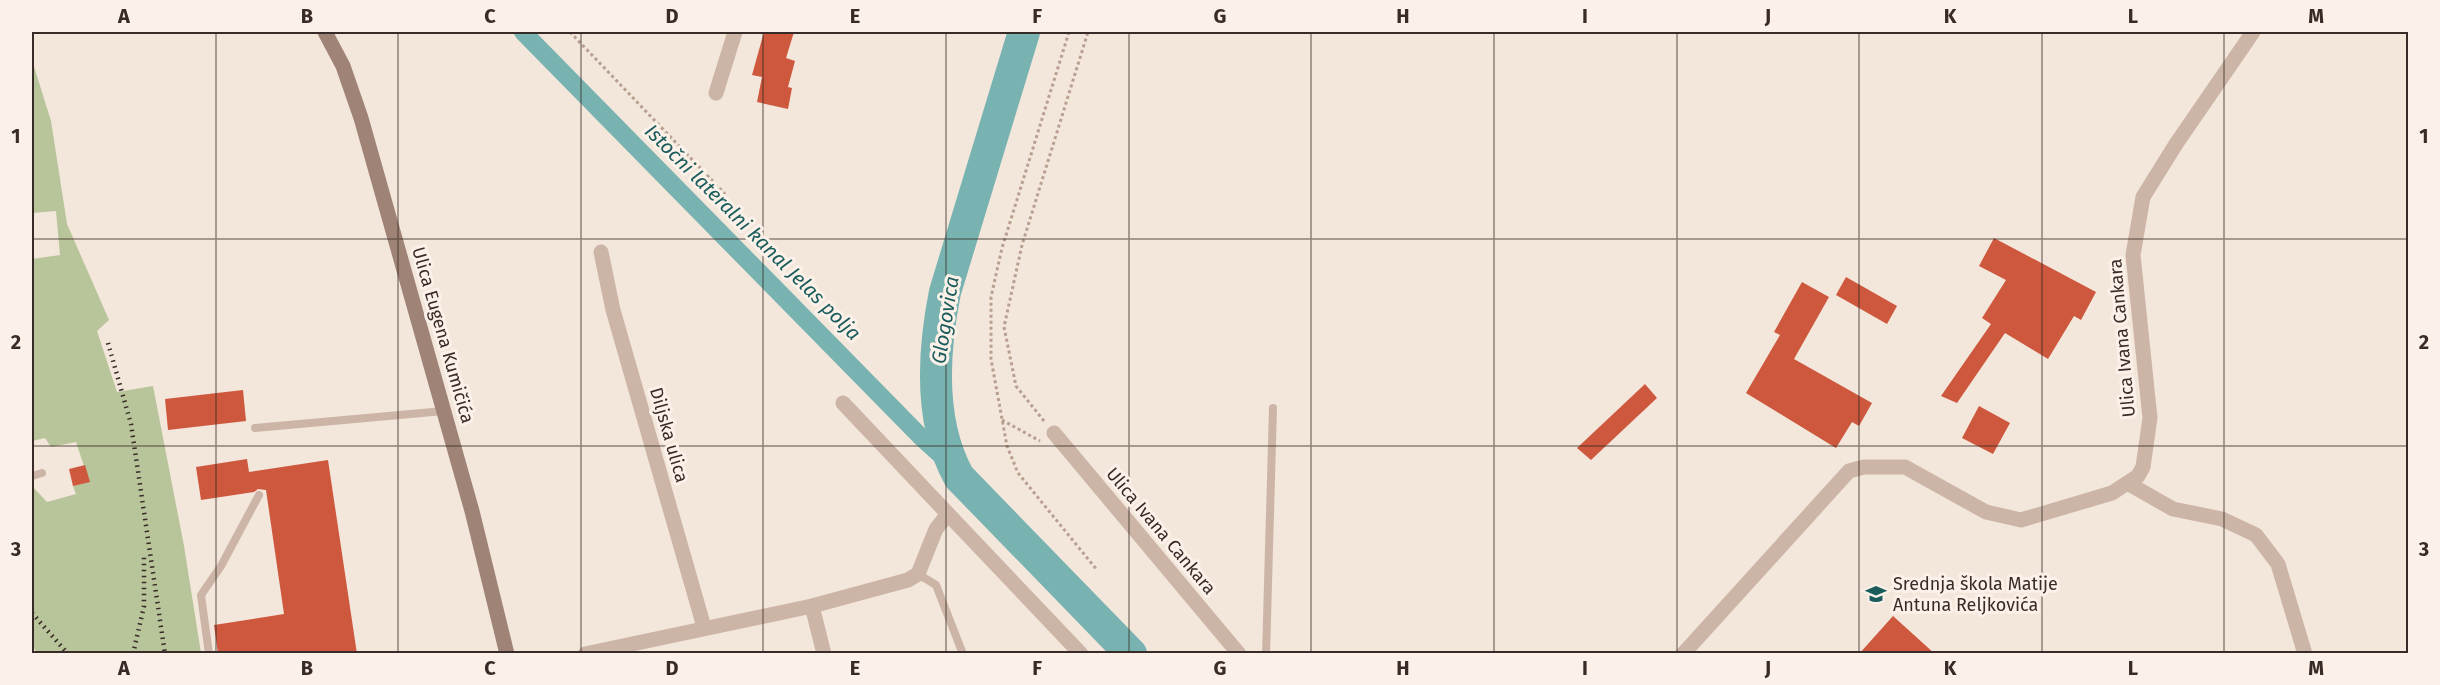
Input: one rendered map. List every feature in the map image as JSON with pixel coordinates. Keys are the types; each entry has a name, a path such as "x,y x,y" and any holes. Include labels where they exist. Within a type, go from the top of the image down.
{"main road":[{"name":"Ulica Eugena Kumičića","path":"325,32 343,66 362,118 444,411 507,654"}],"street":[{"path":"716,93 735,32"},
{"name":"Ulica Ivana Cankara","path":"2129,484 2143,467 2150,418 2133,255 2143,197 2176,144 2253,32"},
{"name":"Diljska ulica","path":"602,252 613,310 704,627"},
{"path":"843,403 1081,654"},
{"name":"Ulica Ivana Cankara","path":"1054,433 1239,654"},
{"path":"1683,654 1849,471 1864,467 1905,467 1986,512 2021,520 2112,493 2129,484 2173,509 2222,519 2246,530 2264,543 2278,564 2305,654"},
{"path":"585,654 812,606 895,585 918,574 936,529 948,514"},
{"path":"812,606 824,654"}],"lane":[{"path":"1266,654 1273,408"},
{"path":"255,428 444,411"},
{"path":"32,476 42,473"},
{"path":"209,654 201,595 221,566 259,495"},
{"path":"918,574 936,585 963,654"}],"path":[{"path":"570,32 725,194"},
{"path":"1069,32 1000,259 991,297 991,359 1007,446 1018,473 1097,570"},
{"path":"1054,433 1016,386 1004,327 1022,245 1088,32"}],"green space":[{"path":"32,60 51,121 67,224 109,320 97,331 117,392 153,386 184,546 201,653 37,653 32,645 32,486 47,502 76,494 73,486 89,481 76,442 51,447 45,438 32,441 32,259 60,255 56,211 32,213"}],"building":[{"path":"764,32 794,32 786,58 795,61 788,87 792,88 788,109 757,102 762,77 752,75"},
{"path":"1994,238 2096,292 2081,320 2074,316 2048,359 2005,333 1957,403 1941,396 1991,324 1982,318 2006,280 1979,266"},
{"path":"1846,277 1897,306 1887,324 1836,295"},
{"path":"1802,282 1829,297 1794,359 1872,403 1859,426 1852,422 1836,448 1746,393 1780,335 1774,332"},
{"path":"1645,384 1657,398 1591,460 1577,448"},
{"path":"243,390 246,421 168,430 165,399"},
{"path":"1979,406 2010,423 1993,454 1962,438"},
{"path":"247,459 249,472 328,460 357,654 218,654 214,625 284,614 266,490 258,489 254,492 201,500 196,467"},
{"path":"85,465 90,482 73,486 69,469"},
{"path":"1893,616 1935,654 1859,654"}],"waterway":[{"name":"Istočni lateralni kanal Jelas polja","path":"523,32 920,436 952,465"},
{"name":"Glogovica","path":"1024,32 945,292 936,363 938,411 942,434 959,477 1131,654"}],"railway":[{"path":"108,343 131,424 165,654"},
{"path":"133,654 144,606 144,557"},
{"path":"32,613 68,654"}],"place":[{"name":"Srednja škola Matije Antuna Reljkovića","path":"1876,594"}]}
